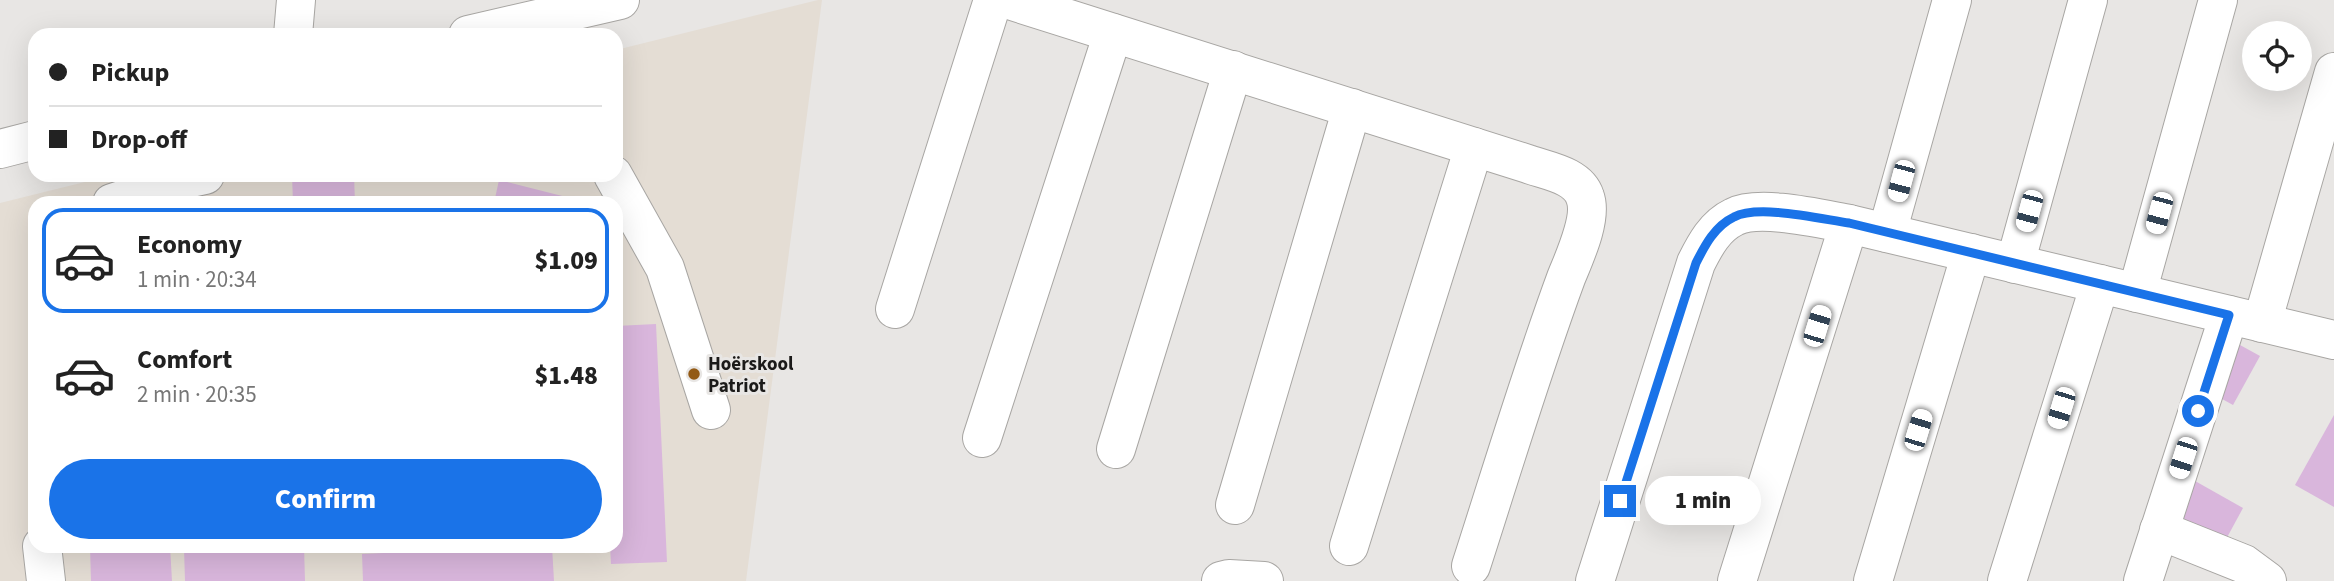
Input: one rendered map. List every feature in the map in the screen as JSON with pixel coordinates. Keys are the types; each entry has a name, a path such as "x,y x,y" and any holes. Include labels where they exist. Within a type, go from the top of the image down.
{"street":[{"path":"294,28 296,0"},
{"path":"498,28 620,0"},
{"path":"894,309 993,0"},
{"path":"1009,0 1474,147 1564,177 1579,185 1586,198 1585,226 1548,327 1471,566"},
{"path":"1887,233 1952,0"},
{"path":"2015,264 2088,0"},
{"path":"2137,293 2218,0"},
{"path":"982,438 1113,33"},
{"path":"1116,449 1233,70"},
{"path":"2143,581 2159,530 2246,319 2334,72"},
{"path":"1235,505 1352,108"},
{"path":"0,149 28,142"},
{"path":"1349,546 1474,147"},
{"path":"133,196 176,182"},
{"path":"617,182 665,268 711,410"},
{"path":"1595,581 1696,263 1706,243 1721,225 1736,215 1758,212 1790,214 1849,223 2334,340"},
{"path":"1737,581 1849,223"},
{"path":"1873,581 1971,253"},
{"path":"2007,581 2099,284"},
{"path":"2159,530 2244,564 2267,581"},
{"path":"42,553 46,581"},
{"path":"1221,581 1264,581"}],"shaded area":[{"name":"Hoërskool Patriot","path":"822,0 746,581 0,581 0,203 28,196 28,553 623,553 623,196 28,196 85,182 623,182 623,48"}],"building":[{"path":"292,182 354,182 355,196 293,196"},
{"path":"499,182 507,182 562,196 496,196"},
{"path":"656,324 667,562 611,564 610,553 623,553 623,326"},
{"path":"2240,345 2260,356 2233,405 2213,394"},
{"path":"2334,415 2334,507 2295,485"},
{"path":"2188,477 2243,508 2224,543 2169,511"},
{"path":"90,553 170,553 172,581 91,581"},
{"path":"184,553 304,553 305,581 185,581"},
{"path":"552,553 554,581 363,581 362,554"}],"place":[{"name":"Hoërskool Patriot","path":"694,374"}],"route":[{"path":"1620,501 1696,263 1706,243 1721,225 1736,215 1758,212 1790,214 1849,223 2229,315 2198,411"}]}
